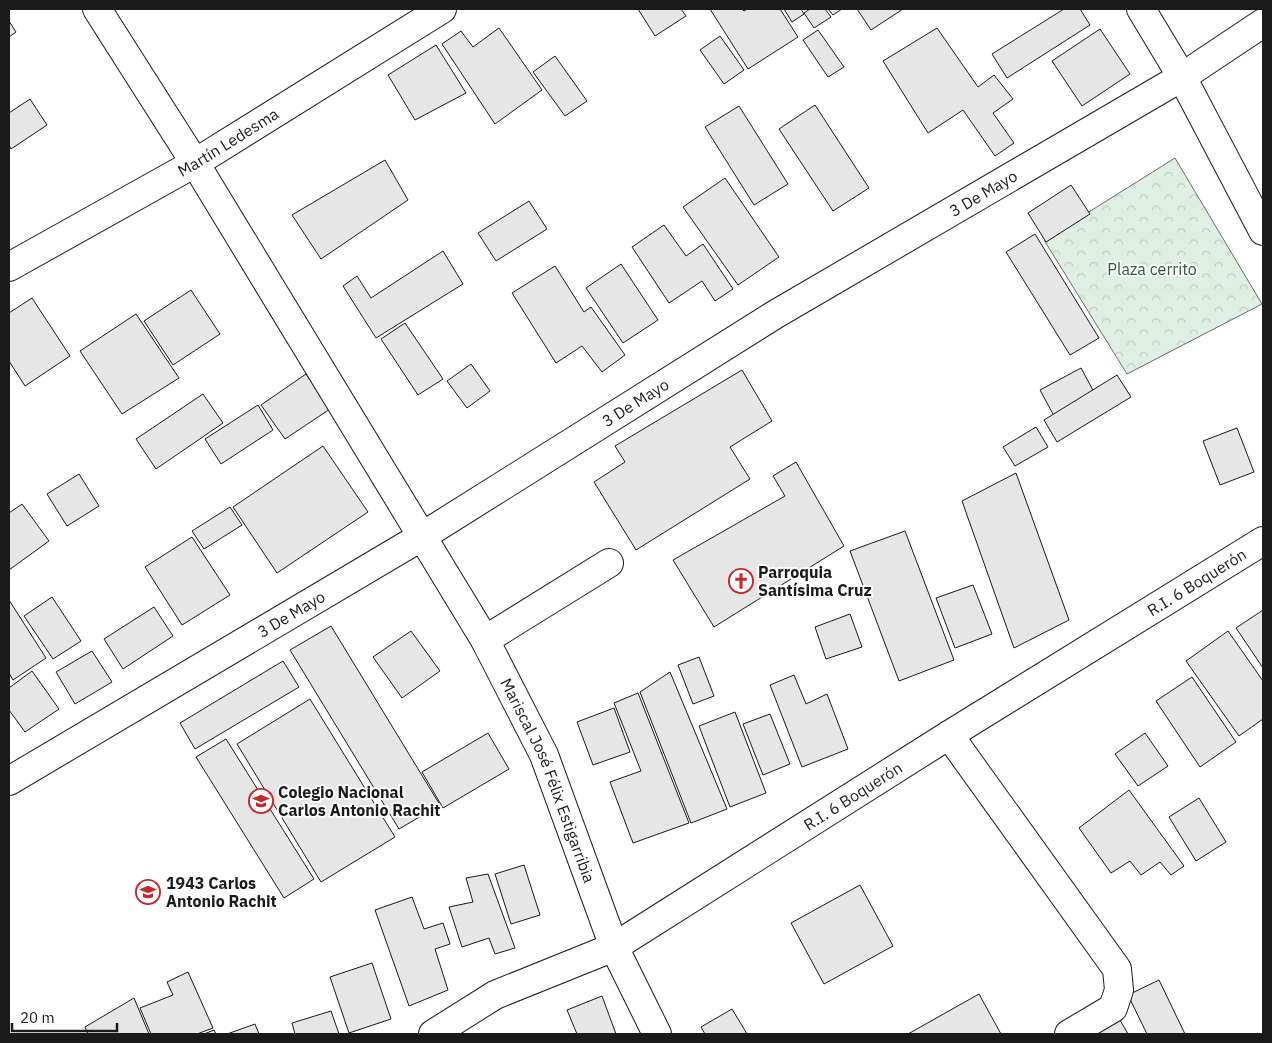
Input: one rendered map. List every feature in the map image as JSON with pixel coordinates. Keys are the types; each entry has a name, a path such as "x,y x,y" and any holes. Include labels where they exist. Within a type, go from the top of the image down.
{"street":[{"name":"Mariscal José Félix Estigarribia","path":"97,9 195,163 485,640 544,755 614,947 657,1034"},
{"name":"Martín Ledesma","path":"9,267 195,163 442,9"},
{"path":"1141,9 1182,76 1263,231"},
{"name":"3 De Mayo","path":"9,781 422,537 776,314 1182,76 1263,23"},
{"name":"R.I. 6 Boquerón","path":"433,1034 495,995 614,947 949,735 1263,542"},
{"path":"485,640 609,563"},
{"path":"949,735 1117,969 1119,990 1113,1008 1069,1034"}],"green space":[{"name":"Plaza cerrito","path":"1175,158 1262,304 1127,374 1044,240"}],"building":[{"path":"638,9 681,9 686,16 655,36"},
{"path":"710,9 742,9 744,11 747,9 780,9 798,37 748,69"},
{"path":"784,9 801,9 804,14 792,22"},
{"path":"810,9 825,9 831,17 814,28 804,13"},
{"path":"828,9 842,9 833,15"},
{"path":"857,9 903,9 871,30"},
{"path":"1064,9 1080,9 1090,25 1007,78 992,54"},
{"path":"9,21 16,32 9,37"},
{"path":"499,28 542,90 495,124 442,44 461,31 473,47"},
{"path":"937,28 978,87 994,75 1013,99 993,113 1014,143 995,156 963,110 928,133 883,61"},
{"path":"1100,29 1130,74 1082,106 1052,61"},
{"path":"818,30 844,67 828,77 803,40"},
{"path":"720,36 744,70 724,84 700,50"},
{"path":"436,45 466,93 415,120 388,75"},
{"path":"555,56 587,101 565,116 533,72"},
{"path":"30,99 47,125 11,149 9,145 9,113"},
{"path":"815,105 869,188 833,211 779,129"},
{"path":"739,106 788,184 754,205 705,127"},
{"path":"385,160 408,200 321,259 292,215"},
{"path":"725,178 779,257 738,285 683,207"},
{"path":"1071,185 1090,214 1046,242 1028,213"},
{"path":"529,201 547,229 496,261 478,233"},
{"path":"664,225 686,256 703,244 733,289 715,301 702,281 669,303 632,247"},
{"path":"1035,234 1099,338 1070,355 1006,252"},
{"path":"443,251 463,284 376,338 343,286 357,276 371,298"},
{"path":"621,264 658,320 623,343 586,288"},
{"path":"555,266 584,312 591,307 625,355 602,372 582,346 556,363 512,293"},
{"path":"191,290 220,334 173,365 144,321"},
{"path":"32,298 70,356 25,386 9,361 9,313"},
{"path":"136,314 179,378 122,414 80,351"},
{"path":"405,323 443,379 418,395 381,339"},
{"path":"471,364 490,391 467,408 447,381"},
{"path":"1081,368 1101,405 1060,427 1040,390"},
{"path":"742,370 772,421 730,447 750,479 636,550 594,482 625,462 615,446"},
{"path":"306,374 330,409 285,439 261,405"},
{"path":"1117,375 1131,397 1057,442 1044,420"},
{"path":"203,394 223,423 156,469 136,439"},
{"path":"258,405 273,430 221,464 205,439"},
{"path":"1036,427 1048,447 1015,466 1003,447"},
{"path":"1237,428 1254,472 1220,485 1203,441"},
{"path":"323,446 368,512 277,573 233,507"},
{"path":"796,462 844,546 714,627 673,560 785,496 773,476"},
{"path":"1016,473 1069,620 1014,648 962,501"},
{"path":"79,474 99,506 67,526 47,494"},
{"path":"22,504 49,541 9,570 9,513"},
{"path":"230,507 242,525 204,549 192,531"},
{"path":"905,531 954,660 899,681 850,551"},
{"path":"192,537 230,595 182,625 145,567"},
{"path":"973,585 992,634 955,648 936,598"},
{"path":"52,597 81,641 53,659 24,616"},
{"path":"9,600 46,658 13,680 9,673"},
{"path":"154,607 173,636 123,669 104,639"},
{"path":"1263,610 1263,668 1236,628"},
{"path":"850,614 862,647 826,659 815,627"},
{"path":"331,626 440,805 399,829 290,650"},
{"path":"411,631 440,671 402,698 373,657"},
{"path":"1228,631 1263,681 1263,719 1239,736 1186,661"},
{"path":"92,651 112,682 75,704 56,672"},
{"path":"699,657 714,696 693,704 678,665"},
{"path":"283,661 299,687 195,749 180,723"},
{"path":"32,671 59,709 25,732 9,710 9,688"},
{"path":"670,672 727,809 691,823 640,692"},
{"path":"794,675 806,704 827,694 848,749 802,767 770,685"},
{"path":"1192,677 1236,742 1200,767 1156,701"},
{"path":"638,693 689,823 633,843 610,782 641,771 614,703"},
{"path":"310,699 395,837 321,882 237,744"},
{"path":"614,708 630,752 593,765 577,722"},
{"path":"735,712 766,793 730,807 699,726"},
{"path":"770,714 790,764 763,775 743,724"},
{"path":"488,733 509,769 443,808 422,772"},
{"path":"1145,733 1168,766 1138,786 1115,754"},
{"path":"226,739 314,879 284,898 196,757"},
{"path":"1129,790 1184,866 1171,875 1160,862 1141,875 1130,861 1111,873 1079,828"},
{"path":"1199,798 1226,842 1196,861 1169,817"},
{"path":"524,865 540,915 511,924 495,874"},
{"path":"488,874 515,948 495,954 489,938 462,947 449,907 473,902 466,878"},
{"path":"860,885 893,946 824,984 791,923"},
{"path":"412,897 424,929 443,923 450,944 435,949 448,990 409,1006 375,910"},
{"path":"372,963 391,1019 349,1033 330,977"},
{"path":"188,972 213,1028 197,1034 151,1034 140,1008 173,995 167,982"},
{"path":"1159,980 1185,1034 1147,1034 1128,995"},
{"path":"979,994 1001,1034 908,1034"},
{"path":"602,996 616,1034 577,1034 567,1010"},
{"path":"134,998 149,1034 88,1034 85,1027"},
{"path":"732,1009 747,1034 705,1034 701,1027"},
{"path":"331,1011 339,1034 295,1034 292,1023"},
{"path":"1120,1020 1128,1034 1095,1034 1095,1033"},
{"path":"255,1024 259,1034 227,1034"},
{"path":"214,1030 216,1034 204,1034"}],"place":[{"name":"Parroquia Santísima Cruz","path":"741,581"},
{"name":"Colegio Nacional Carlos Antonio Rachit","path":"261,801"},
{"name":"1943 Carlos Antonio Rachit","path":"148,892"}]}
